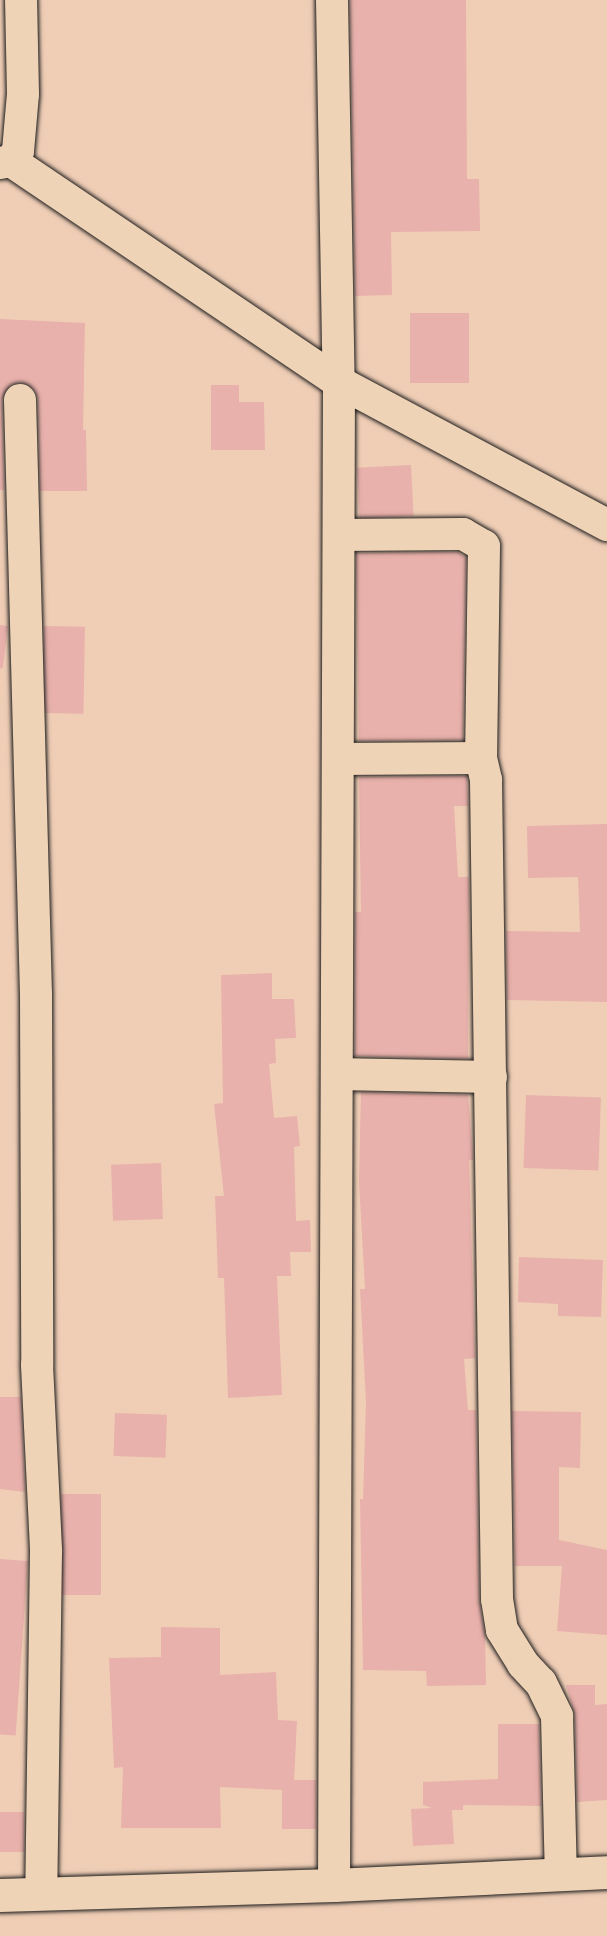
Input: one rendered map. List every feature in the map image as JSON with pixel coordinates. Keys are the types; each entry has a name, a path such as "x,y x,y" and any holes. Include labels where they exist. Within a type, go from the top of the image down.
{"main road":[{"path":"0,1895 40,1892 334,1886 607,1872"}],"street":[{"path":"21,0 23,94 18,151 5,162 339,382 607,525"},
{"path":"332,0 339,382 334,1886"},
{"path":"20,400 36,994 37,1365 46,1552 40,1892"},
{"path":"339,536 463,534 484,546 481,758 486,780 497,1599 502,1630 523,1664 541,1683 557,1716 561,1875"},
{"path":"338,759 481,758"},
{"path":"338,1074 491,1077"}],"building":[{"path":"350,0 466,0 467,179 479,179 480,231 391,232 392,295 355,296"},
{"path":"410,313 469,313 469,383 410,383"},
{"path":"0,319 85,323 83,430 86,430 87,491 40,491 38,399 35,390 20,382 10,385 2,400 4,490 0,490"},
{"path":"211,385 239,385 239,402 264,402 265,450 211,450"},
{"path":"411,465 414,516 360,519 357,468"},
{"path":"458,552 466,558 463,740 359,741 356,553"},
{"path":"0,625 8,626 3,669 0,668"},
{"path":"44,626 85,627 83,714 42,713"},
{"path":"467,776 468,806 454,806 458,877 469,877 468,1059 355,1056 355,912 361,912 359,777"},
{"path":"607,824 607,1002 507,1000 506,931 580,932 578,877 528,878 527,826"},
{"path":"272,973 272,999 294,999 296,1038 275,1039 276,1063 269,1064 274,1118 297,1116 300,1146 294,1147 296,1221 310,1220 311,1252 290,1252 291,1276 277,1276 282,1395 228,1398 224,1278 218,1278 215,1196 224,1196 214,1104 223,1103 221,975"},
{"path":"361,1092 468,1095 473,1155 473,1160 469,1160 475,1358 464,1359 468,1410 476,1410 479,1599 485,1635 486,1685 427,1686 426,1671 363,1670 360,1499 363,1499 366,1402 360,1289 365,1289 359,1181"},
{"path":"526,1095 601,1098 598,1171 523,1168"},
{"path":"161,1163 163,1219 113,1221 111,1165"},
{"path":"519,1257 603,1260 601,1317 558,1316 558,1304 518,1302"},
{"path":"0,1397 21,1397 25,1492 0,1489"},
{"path":"512,1411 581,1412 580,1468 559,1467 559,1540 607,1550 607,1635 557,1631 562,1566 515,1566"},
{"path":"115,1413 167,1415 165,1458 113,1456"},
{"path":"61,1494 101,1494 101,1595 61,1595"},
{"path":"0,1559 28,1561 16,1736 0,1734"},
{"path":"161,1627 220,1628 220,1675 276,1672 278,1720 297,1721 294,1780 316,1780 316,1829 282,1829 282,1790 220,1787 221,1828 121,1828 123,1767 114,1768 109,1658 161,1657"},
{"path":"566,1685 595,1685 595,1705 607,1704 607,1800 577,1802 575,1716"},
{"path":"498,1724 539,1724 541,1806 463,1805 463,1810 452,1810 454,1844 413,1846 411,1809 432,1808 423,1805 423,1782 498,1779"},
{"path":"0,1812 24,1812 24,1852 0,1852"}]}
